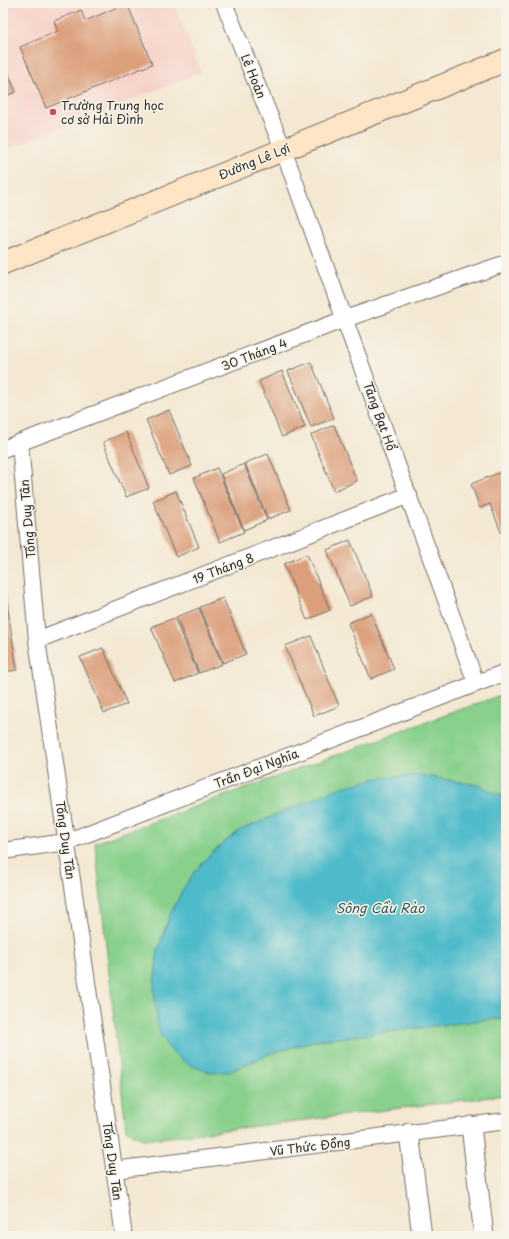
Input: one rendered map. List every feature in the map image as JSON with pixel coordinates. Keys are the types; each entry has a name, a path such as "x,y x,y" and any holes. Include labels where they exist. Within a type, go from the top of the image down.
{"main road":[{"name":"Đường Lê Lợi","path":"3,263 506,60"}],"street":[{"name":"Lê Hoàn","path":"224,3 283,150"},
{"name":"Tăng Bạt Hổ","path":"283,150 476,683"},
{"name":"30 Tháng 4","path":"3,449 345,319 506,263"},
{"name":"Tống Duy Tân","path":"20,443 37,640 124,1236"},
{"name":"19 Tháng 8","path":"37,640 409,495"},
{"name":"Trần Đại Nghĩa","path":"3,851 66,842 506,672"},
{"name":"Vũ Thức Đồng","path":"114,1170 506,1121"},
{"path":"471,1126 484,1236"},
{"path":"408,1133 422,1236"}],"shaded area":[{"name":"Trường Trung học cơ sở Hải Đình","path":"3,3 174,3 201,72 3,151"}],"green space":[{"path":"506,693 506,798 478,785 240,830 207,858 192,876 172,911 159,949 155,975 155,1003 229,1072 272,1053 314,1041 491,1019 506,1019 506,1095 145,1140 129,1133 126,1129 95,843"}],"water":[{"name":"Sông Cầu Rào","path":"419,775 479,785 506,798 506,1019 491,1019 314,1041 272,1053 229,1072 210,1072 194,1067 178,1057 168,1047 160,1034 154,989 158,950 170,915 184,888 196,870 212,853 240,830 339,788 377,778"}],"building":[{"path":"127,3 152,64 46,108 20,47 58,31 54,21 81,10 85,21"},
{"path":"3,61 16,92 3,97"},
{"path":"311,362 334,418 311,427 288,371"},
{"path":"282,371 305,427 282,437 259,381"},
{"path":"169,410 192,466 169,475 146,420"},
{"path":"334,425 357,481 334,491 311,435"},
{"path":"126,432 149,488 126,497 103,442"},
{"path":"268,454 291,510 268,519 245,463"},
{"path":"244,464 267,520 244,530 221,474"},
{"path":"217,468 244,532 220,542 194,478"},
{"path":"506,470 506,531 501,532 490,504 480,508 471,484"},
{"path":"176,491 199,547 176,557 153,501"},
{"path":"350,540 373,596 350,606 327,550"},
{"path":"307,554 330,610 307,620 284,564"},
{"path":"3,576 17,670 3,672"},
{"path":"223,598 246,654 223,663 200,607"},
{"path":"199,608 222,664 199,673 176,617"},
{"path":"371,613 394,669 371,679 348,623"},
{"path":"174,618 198,673 175,683 151,627"},
{"path":"311,636 339,706 314,716 285,646"},
{"path":"103,648 127,704 104,713 80,657"}],"place":[{"name":"Trường Trung học cơ sở Hải Đình","path":"53,112"}]}
